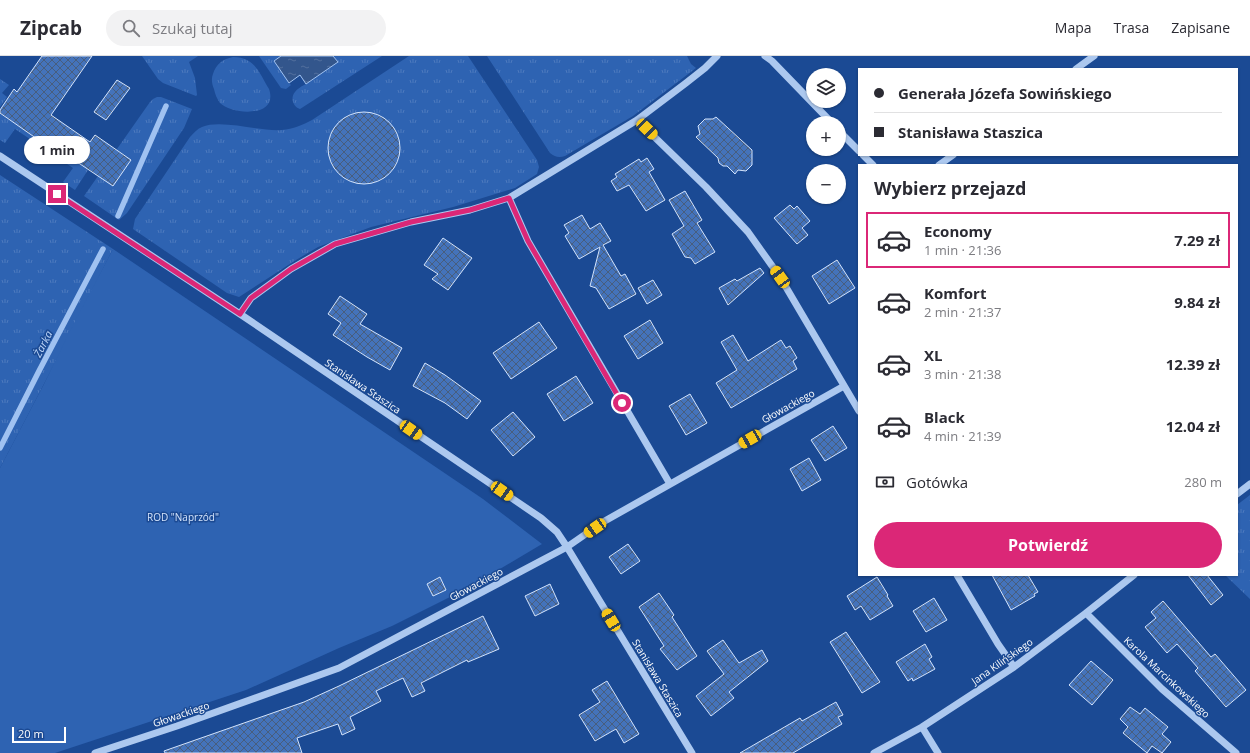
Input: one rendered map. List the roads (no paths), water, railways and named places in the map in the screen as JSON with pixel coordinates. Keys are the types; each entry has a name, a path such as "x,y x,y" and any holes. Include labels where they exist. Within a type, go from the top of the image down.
{"street":[{"path":"240,314 251,298 291,269 335,244 411,222 470,210 509,198 637,120 705,68 717,56"},
{"path":"765,56 772,60 825,116"},
{"path":"1077,68 1094,56"},
{"path":"637,120 706,187 748,232 780,277 858,409"},
{"path":"846,138 858,150"},
{"name":"Stanisława Staszica","path":"0,156 240,314 541,518 557,532 567,547 692,753"},
{"path":"864,156 872,164"},
{"path":"940,164 952,156"},
{"path":"509,198 528,241 670,484"},
{"name":"Głowackiego","path":"95,753 177,726 339,668 567,547 604,522 844,386"},
{"path":"1238,493 1250,484"},
{"path":"958,576 998,644 1014,667"},
{"name":"Jana Kilińskiego","path":"874,753 922,727 1014,667 1133,576"},
{"name":"Karola Marcinkowskiego","path":"1086,613 1162,689 1236,753"},
{"path":"922,727 938,753"}],"water":[{"path":"281,56 333,56 338,62 306,84 300,75 289,83 274,61"}],"waterway":[{"name":"Żarka","path":"118,216 166,106"},
{"name":"Żarka","path":"0,448 103,249"}],"park label":[{"name":"ROD \"Naprzód\"","path":"183,517"}]}
